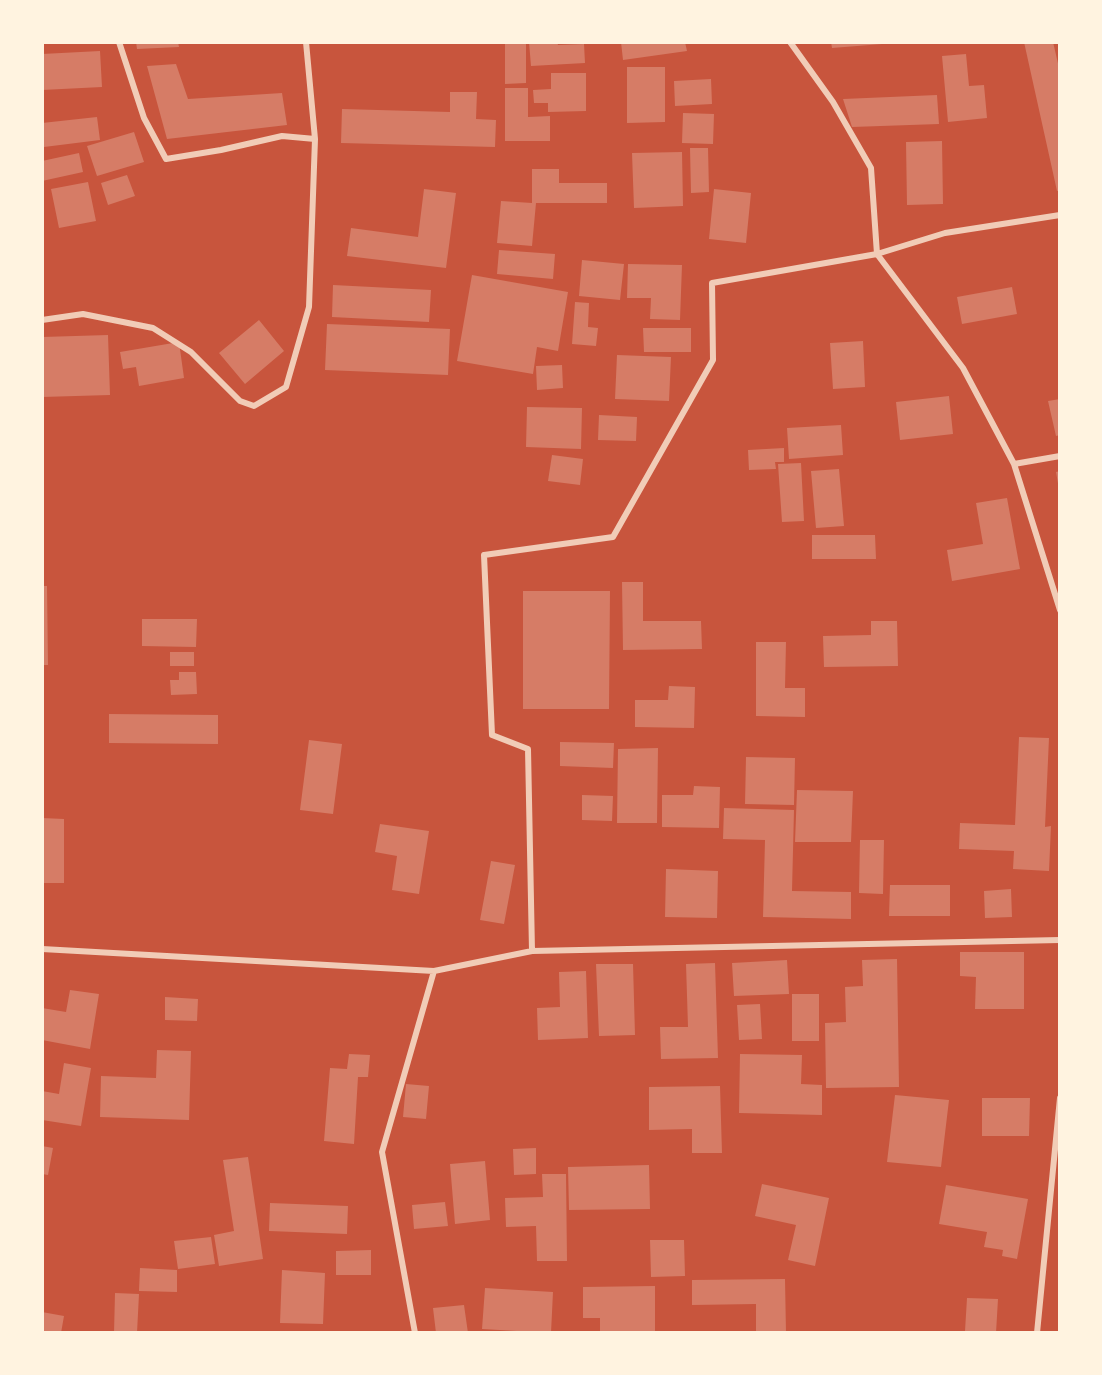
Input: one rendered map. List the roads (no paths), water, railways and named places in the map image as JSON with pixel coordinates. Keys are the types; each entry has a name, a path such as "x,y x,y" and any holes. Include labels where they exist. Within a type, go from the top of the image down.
{"street":[{"path":"120,42 144,118 166,159 221,150 282,136 315,139"},
{"path":"42,320 82,314 153,328 191,352 240,401 254,406 286,387 309,307 315,139 306,42"},
{"path":"790,42 832,102 871,168 877,254 963,368 1014,464 1060,610"},
{"path":"532,951 528,749 492,735 484,555 613,537 713,360 712,283 877,254 945,233 1060,215"},
{"path":"1014,464 1060,456"},
{"path":"42,949 434,971 532,951 1060,940"},
{"path":"415,1333 382,1152 434,971"},
{"path":"1037,1333 1060,1098"}]}
